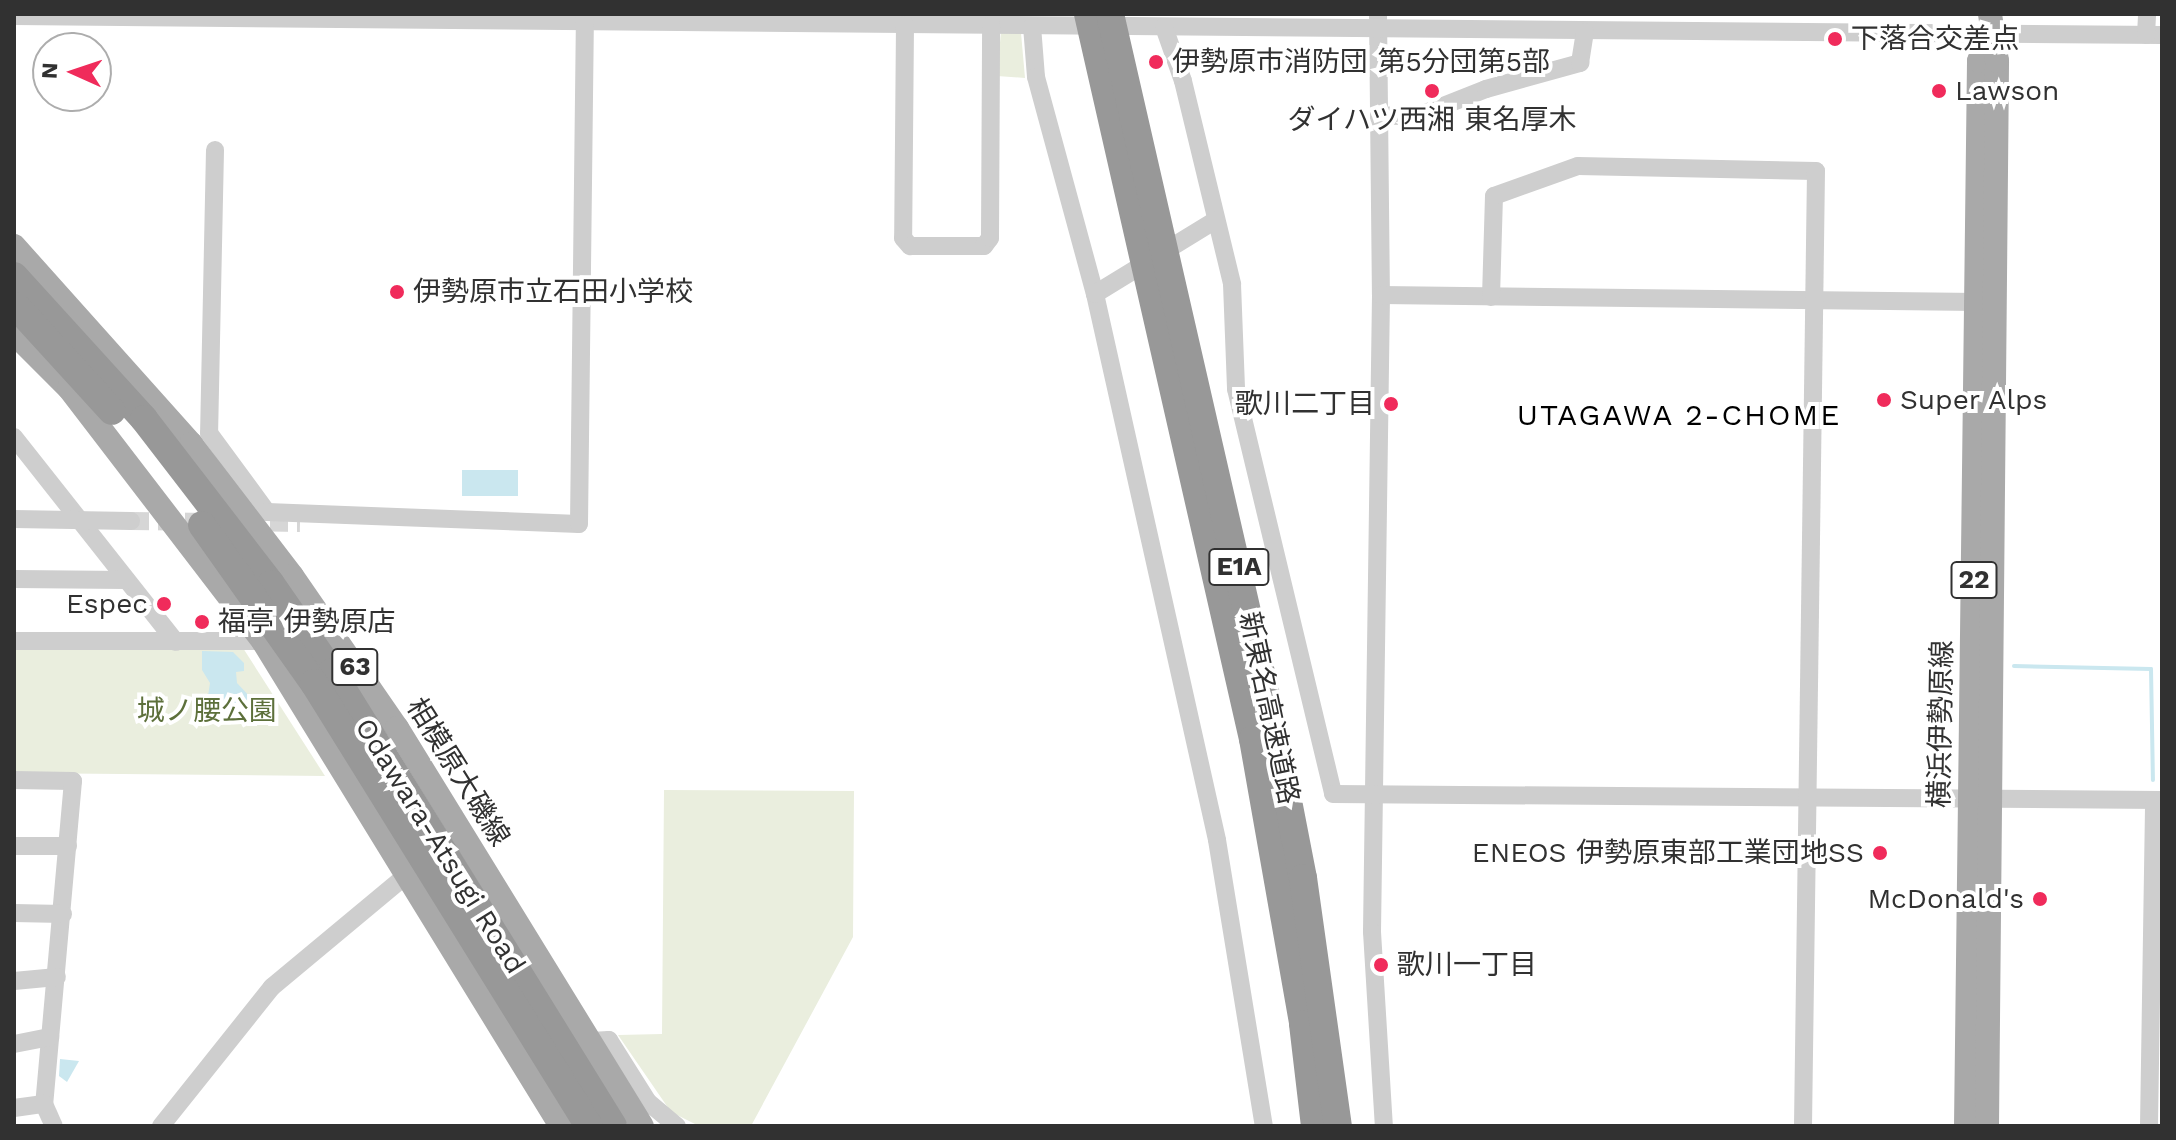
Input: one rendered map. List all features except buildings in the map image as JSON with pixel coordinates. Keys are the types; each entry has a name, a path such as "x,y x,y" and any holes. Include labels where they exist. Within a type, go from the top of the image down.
{"highway":[{"name":"新東名高速道路","path":"1088,14 1253,739 1301,1010 1315,1126"},
{"name":"新東名高速道路","path":"1110,14 1275,734 1306,894 1338,1126"},
{"name":"Odawara-Atsugi Road","path":"14,276 144,419 271,584 332,672 613,1126"},
{"name":"Odawara-Atsugi Road","path":"14,304 129,430 254,595 589,1126"}],"main road":[{"name":"横浜伊勢原線","path":"1987,1126 1980,798 1978,302 1979,61 1990,25"},
{"name":"横浜伊勢原線","path":"1966,1126 1980,798 1997,61 1990,25"},
{"name":"相模原大磯線","path":"14,246 200,439 261,520 397,728 642,1126"},
{"name":"63","path":"14,333 69,388 263,641 409,873 551,1122"}],"street":[{"path":"1702,14 1702,33"},
{"path":"14,16 585,18 1164,27 1378,22 1585,32 1624,23 1702,33 1990,25 2154,35 2147,14"},
{"path":"261,520 358,515 579,524 585,18"},
{"path":"1378,22 1381,295 1372,932 1384,1126"},
{"path":"905,25 903,238 910,246 984,246 990,238 991,25"},
{"path":"1032,26 1036,77 1095,294 1217,840 1264,1126"},
{"path":"1164,27 1183,81 1236,308 1236,389 1333,794 2158,800 2149,1126"},
{"path":"1379,115 1415,117 1486,89 1580,63 1585,32"},
{"path":"200,439 215,150"},
{"path":"1491,297 1494,196 1578,166 1816,171 1805,797 1803,1126"},
{"path":"1095,294 1214,221"},
{"path":"1381,295 1978,302"},
{"path":"1099,375 1107,348"},
{"path":"14,437 75,519 176,642"},
{"path":"300,523 354,523 358,515"},
{"path":"14,519 131,521"},
{"path":"14,579 126,580"},
{"path":"14,641 263,641"},
{"path":"14,780 73,781 44,1104 54,1126"},
{"path":"14,846 68,846"},
{"path":"161,1126 272,987 409,873"},
{"path":"14,913 63,914"},
{"path":"14,981 57,977"},
{"path":"14,1044 50,1037"},
{"path":"590,1041 609,1040 648,1102 677,1126"},
{"path":"14,1108 44,1104"}],"green space":[{"path":"1001,32 1021,33 1025,78 997,76"},
{"name":"城ノ腰公園","path":"243,648 325,776 14,773 14,649"},
{"path":"664,790 854,791 853,937 751,1126 697,1125 671,1112 618,1035 662,1034"}],"water":[{"path":"462,470 518,470 518,496 462,496"},
{"path":"202,651 233,652 244,663 244,671 236,672 237,683 253,700 244,717 215,718 206,709 210,683 202,670"},
{"path":"60,1059 79,1061 67,1082 59,1076"}],"waterway":[{"path":"2014,666 2151,669 2153,780"}],"tunnel":[{"path":"131,521 213,522"},
{"path":"243,522 300,523"}],"place":[{"name":"下落合交差点","path":"1835,39"},
{"name":"伊勢原市消防団 第5分団第5部","path":"1156,62"},
{"name":"ダイハツ西湘 東名厚木","path":"1432,91"},
{"name":"Lawson","path":"1939,91"},
{"name":"伊勢原市立石田小学校","path":"397,292"},
{"name":"Super Alps","path":"1884,400"},
{"name":"歌川二丁目","path":"1391,404"},
{"name":"Espec","path":"164,604"},
{"name":"福亭 伊勢原店","path":"202,622"},
{"name":"ENEOS 伊勢原東部工業団地SS","path":"1880,853"},
{"name":"McDonald's","path":"2040,899"},
{"name":"歌川一丁目","path":"1381,965"}],"district":[{"name":"UTAGAWA 2-CHOME","path":"1679,415"}]}
